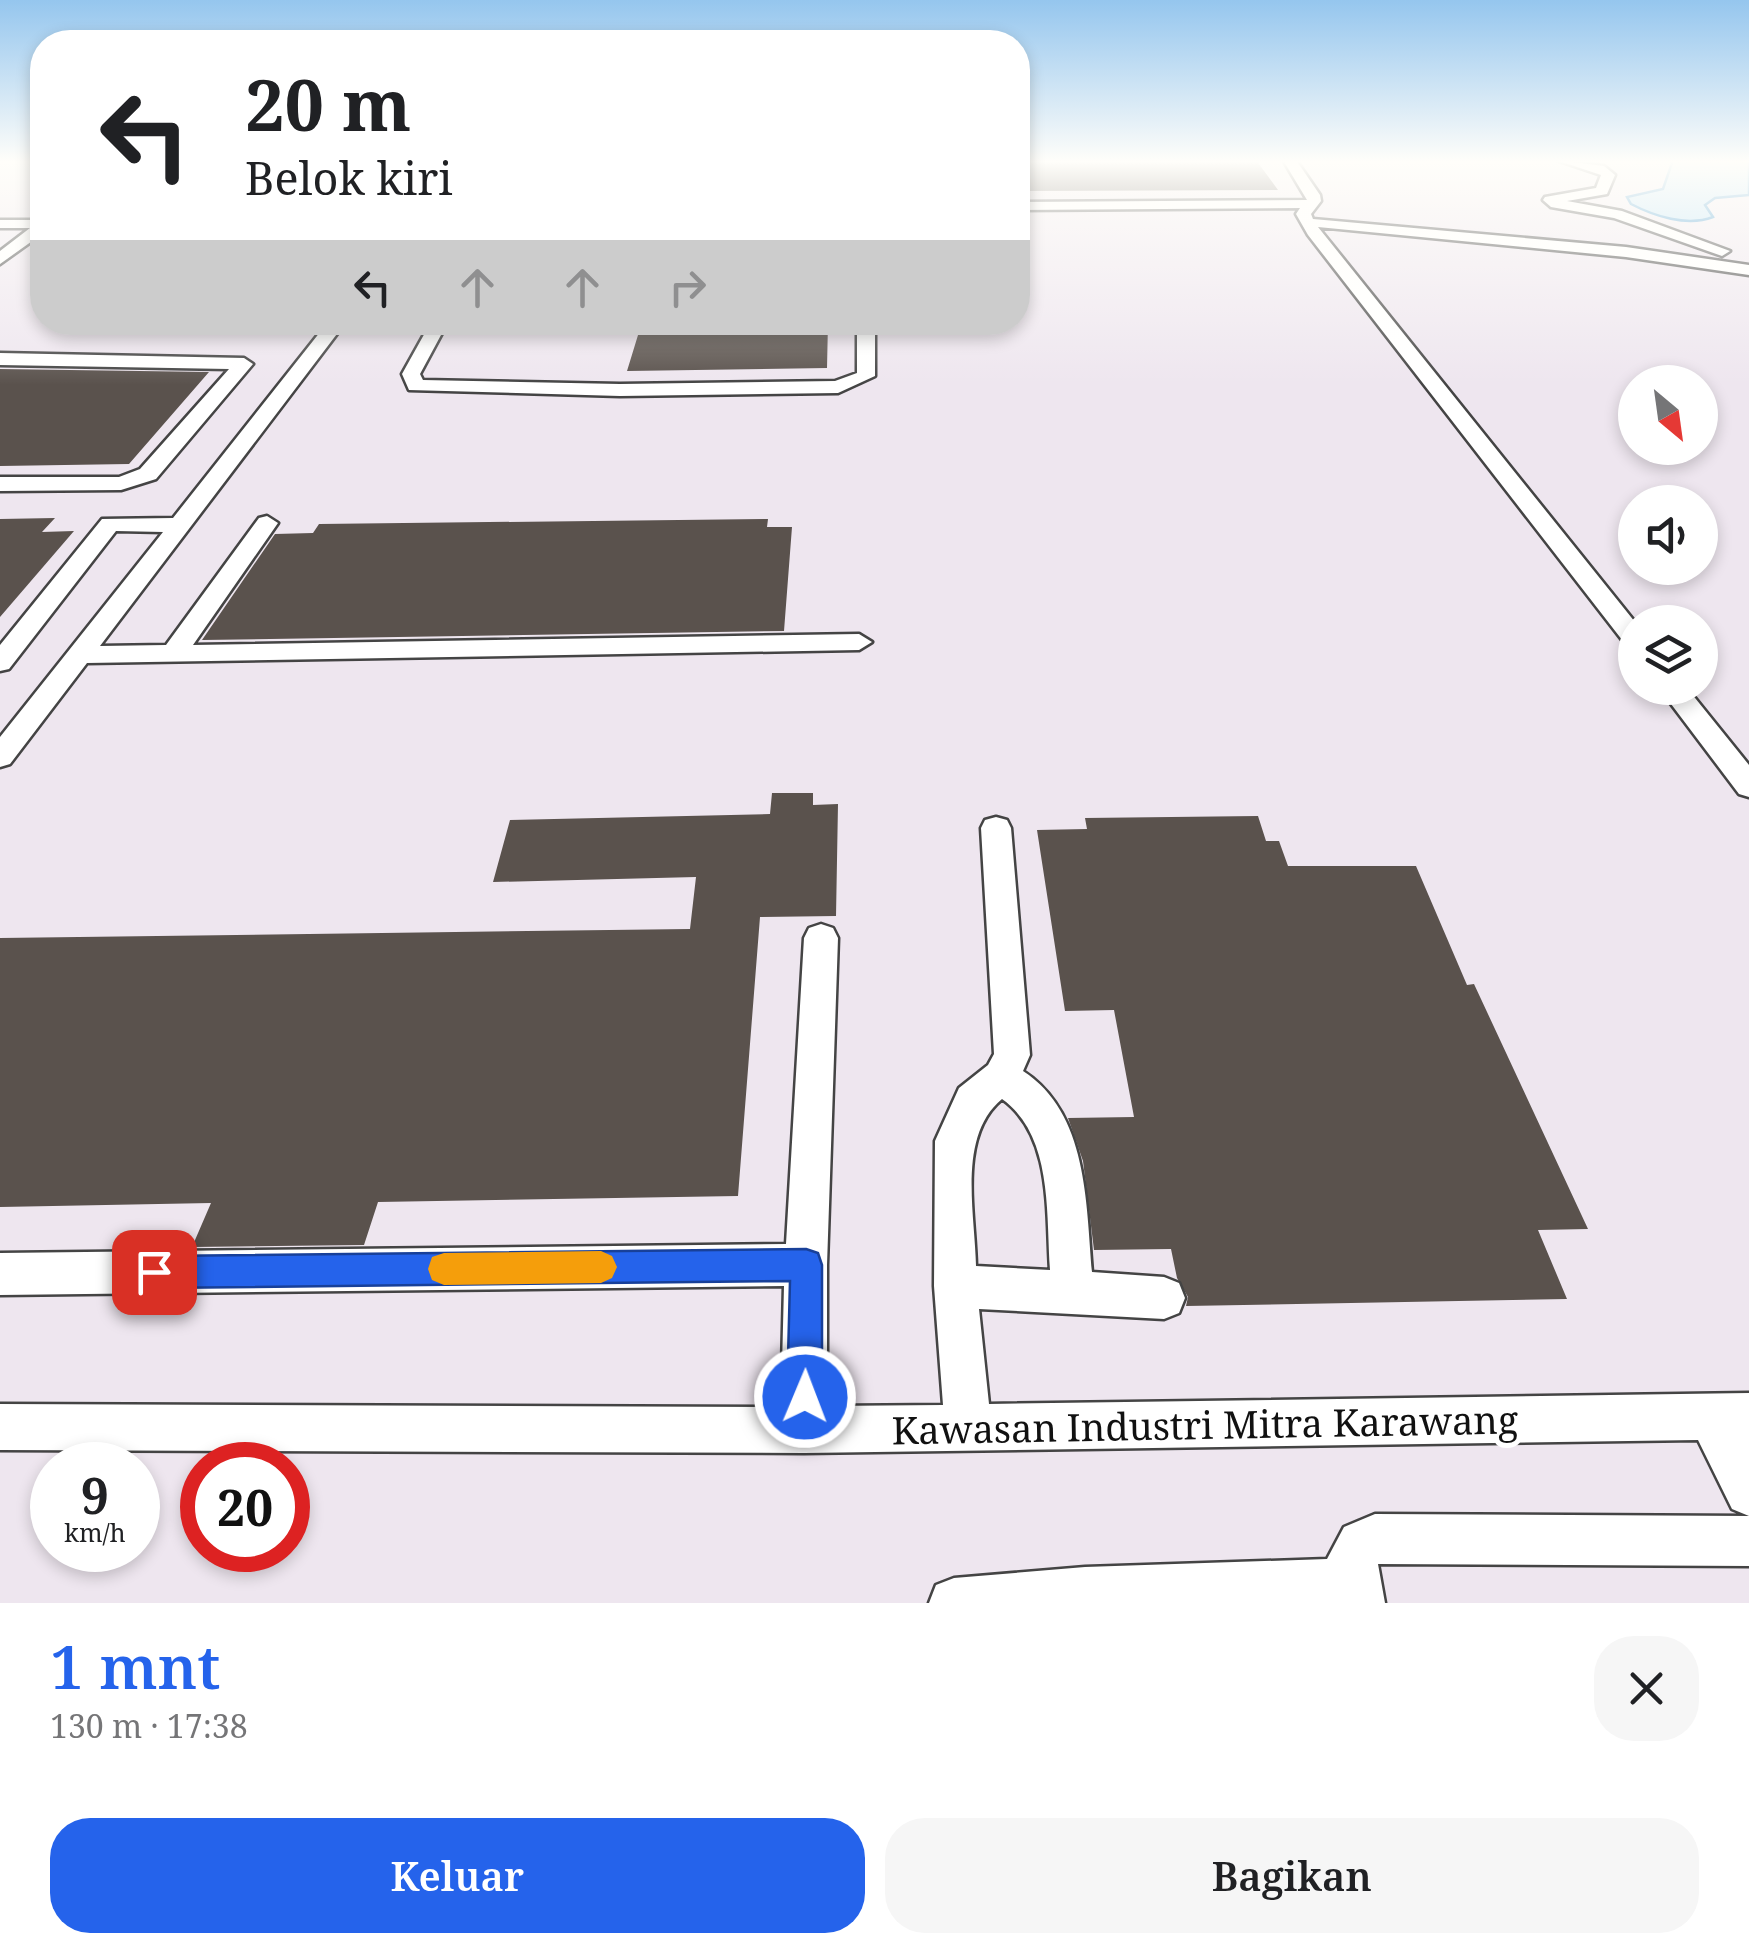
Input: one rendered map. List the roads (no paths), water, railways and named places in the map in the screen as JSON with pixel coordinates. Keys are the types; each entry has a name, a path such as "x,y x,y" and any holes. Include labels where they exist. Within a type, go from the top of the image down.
{"street":[{"path":"1316,235 1618,617"},
{"path":"1462,235 1749,270"},
{"path":"1672,235 1749,257"},
{"path":"0,259 30,236"},
{"path":"0,756 328,335"},
{"path":"433,335 411,374 416,386 620,390 838,387 866,376 866,335"},
{"path":"0,359 244,364 148,474 121,482 0,484"},
{"path":"0,663 110,524 179,525"},
{"path":"173,654 267,524"},
{"path":"78,656 859,642"},
{"path":"1686,705 1749,786"},
{"path":"968,1425 955,1286 954,1140 972,1100 1000,1078 1012,1055 996,828"},
{"path":"804,1430 806,1265 822,938"},
{"path":"1000,1078 1026,1093 1043,1112 1058,1161 1073,1293"},
{"path":"0,1274 806,1265"},
{"path":"955,1286 1164,1298"},
{"path":"1730,1417 1749,1492"},
{"name":"Kawasan Industri Mitra Karawang","path":"0,1427 804,1430 1730,1417"},
{"path":"954,1603 1085,1592 1358,1593 1352,1558 1361,1544 1375,1539 1749,1542"}]}
